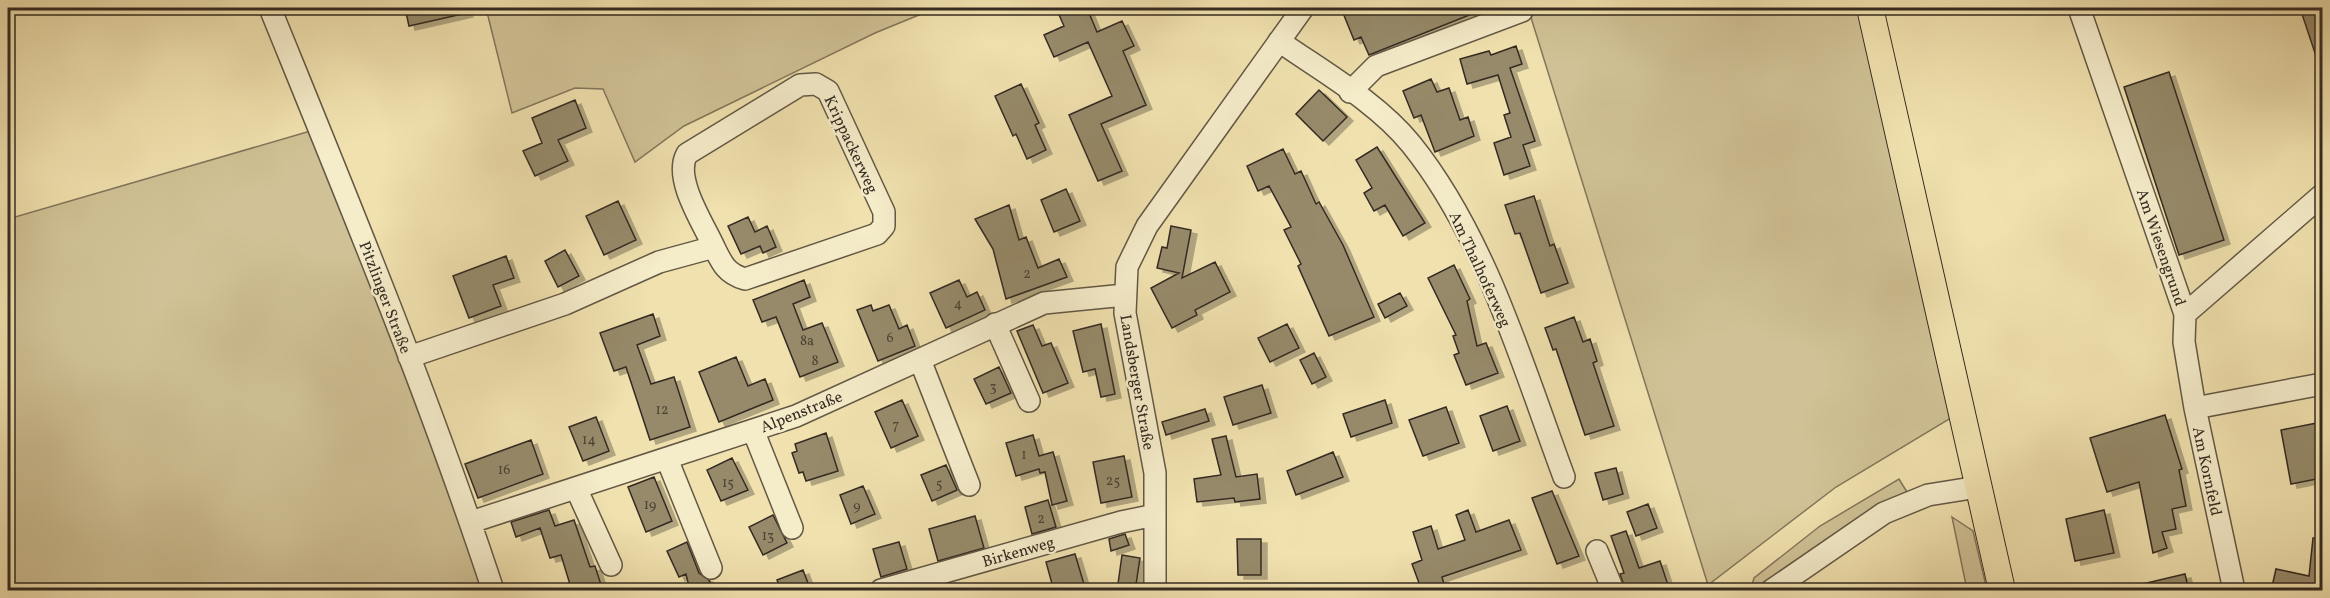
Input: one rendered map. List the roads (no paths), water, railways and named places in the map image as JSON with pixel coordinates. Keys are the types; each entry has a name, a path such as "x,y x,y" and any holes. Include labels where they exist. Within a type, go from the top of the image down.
{"main road":[{"path":"1870,8 2002,591"}],"street":[{"name":"Pitzlinger Straße","path":"270,8 410,357 494,591"},
{"name":"Landsberger Straße","path":"1155,591 1155,473 1125,313 1127,267 1148,225 1303,8"},
{"name":"Am Wiesengrund","path":"2079,8 2185,314 2322,195"},
{"path":"1350,92 1376,66 1522,11"},
{"name":"Am Thalhoferweg","path":"1279,41 1385,117 1411,143 1462,222 1501,308 1564,477"},
{"name":"Krippackerweg","path":"816,84 828,91 884,212 884,226 878,234 745,279 733,275 724,268 714,247 682,178 682,164 687,154 800,85 816,84"},
{"path":"410,357 565,304 659,262 714,247"},
{"name":"Alpenstraße","path":"471,522 796,416 1044,303 1125,295"},
{"path":"2185,314 2184,342 2194,408"},
{"path":"995,324 1029,401"},
{"path":"920,360 969,484"},
{"name":"Am Kornfeld","path":"2234,591 2194,408 2322,384"},
{"path":"753,430 792,528"},
{"path":"667,459 711,568"},
{"path":"1772,591 1884,513 1928,495 1978,487"},
{"path":"576,488 611,565"},
{"name":"Birkenweg","path":"881,591 1121,522 1155,515"},
{"path":"1597,551 1613,591"}]}
